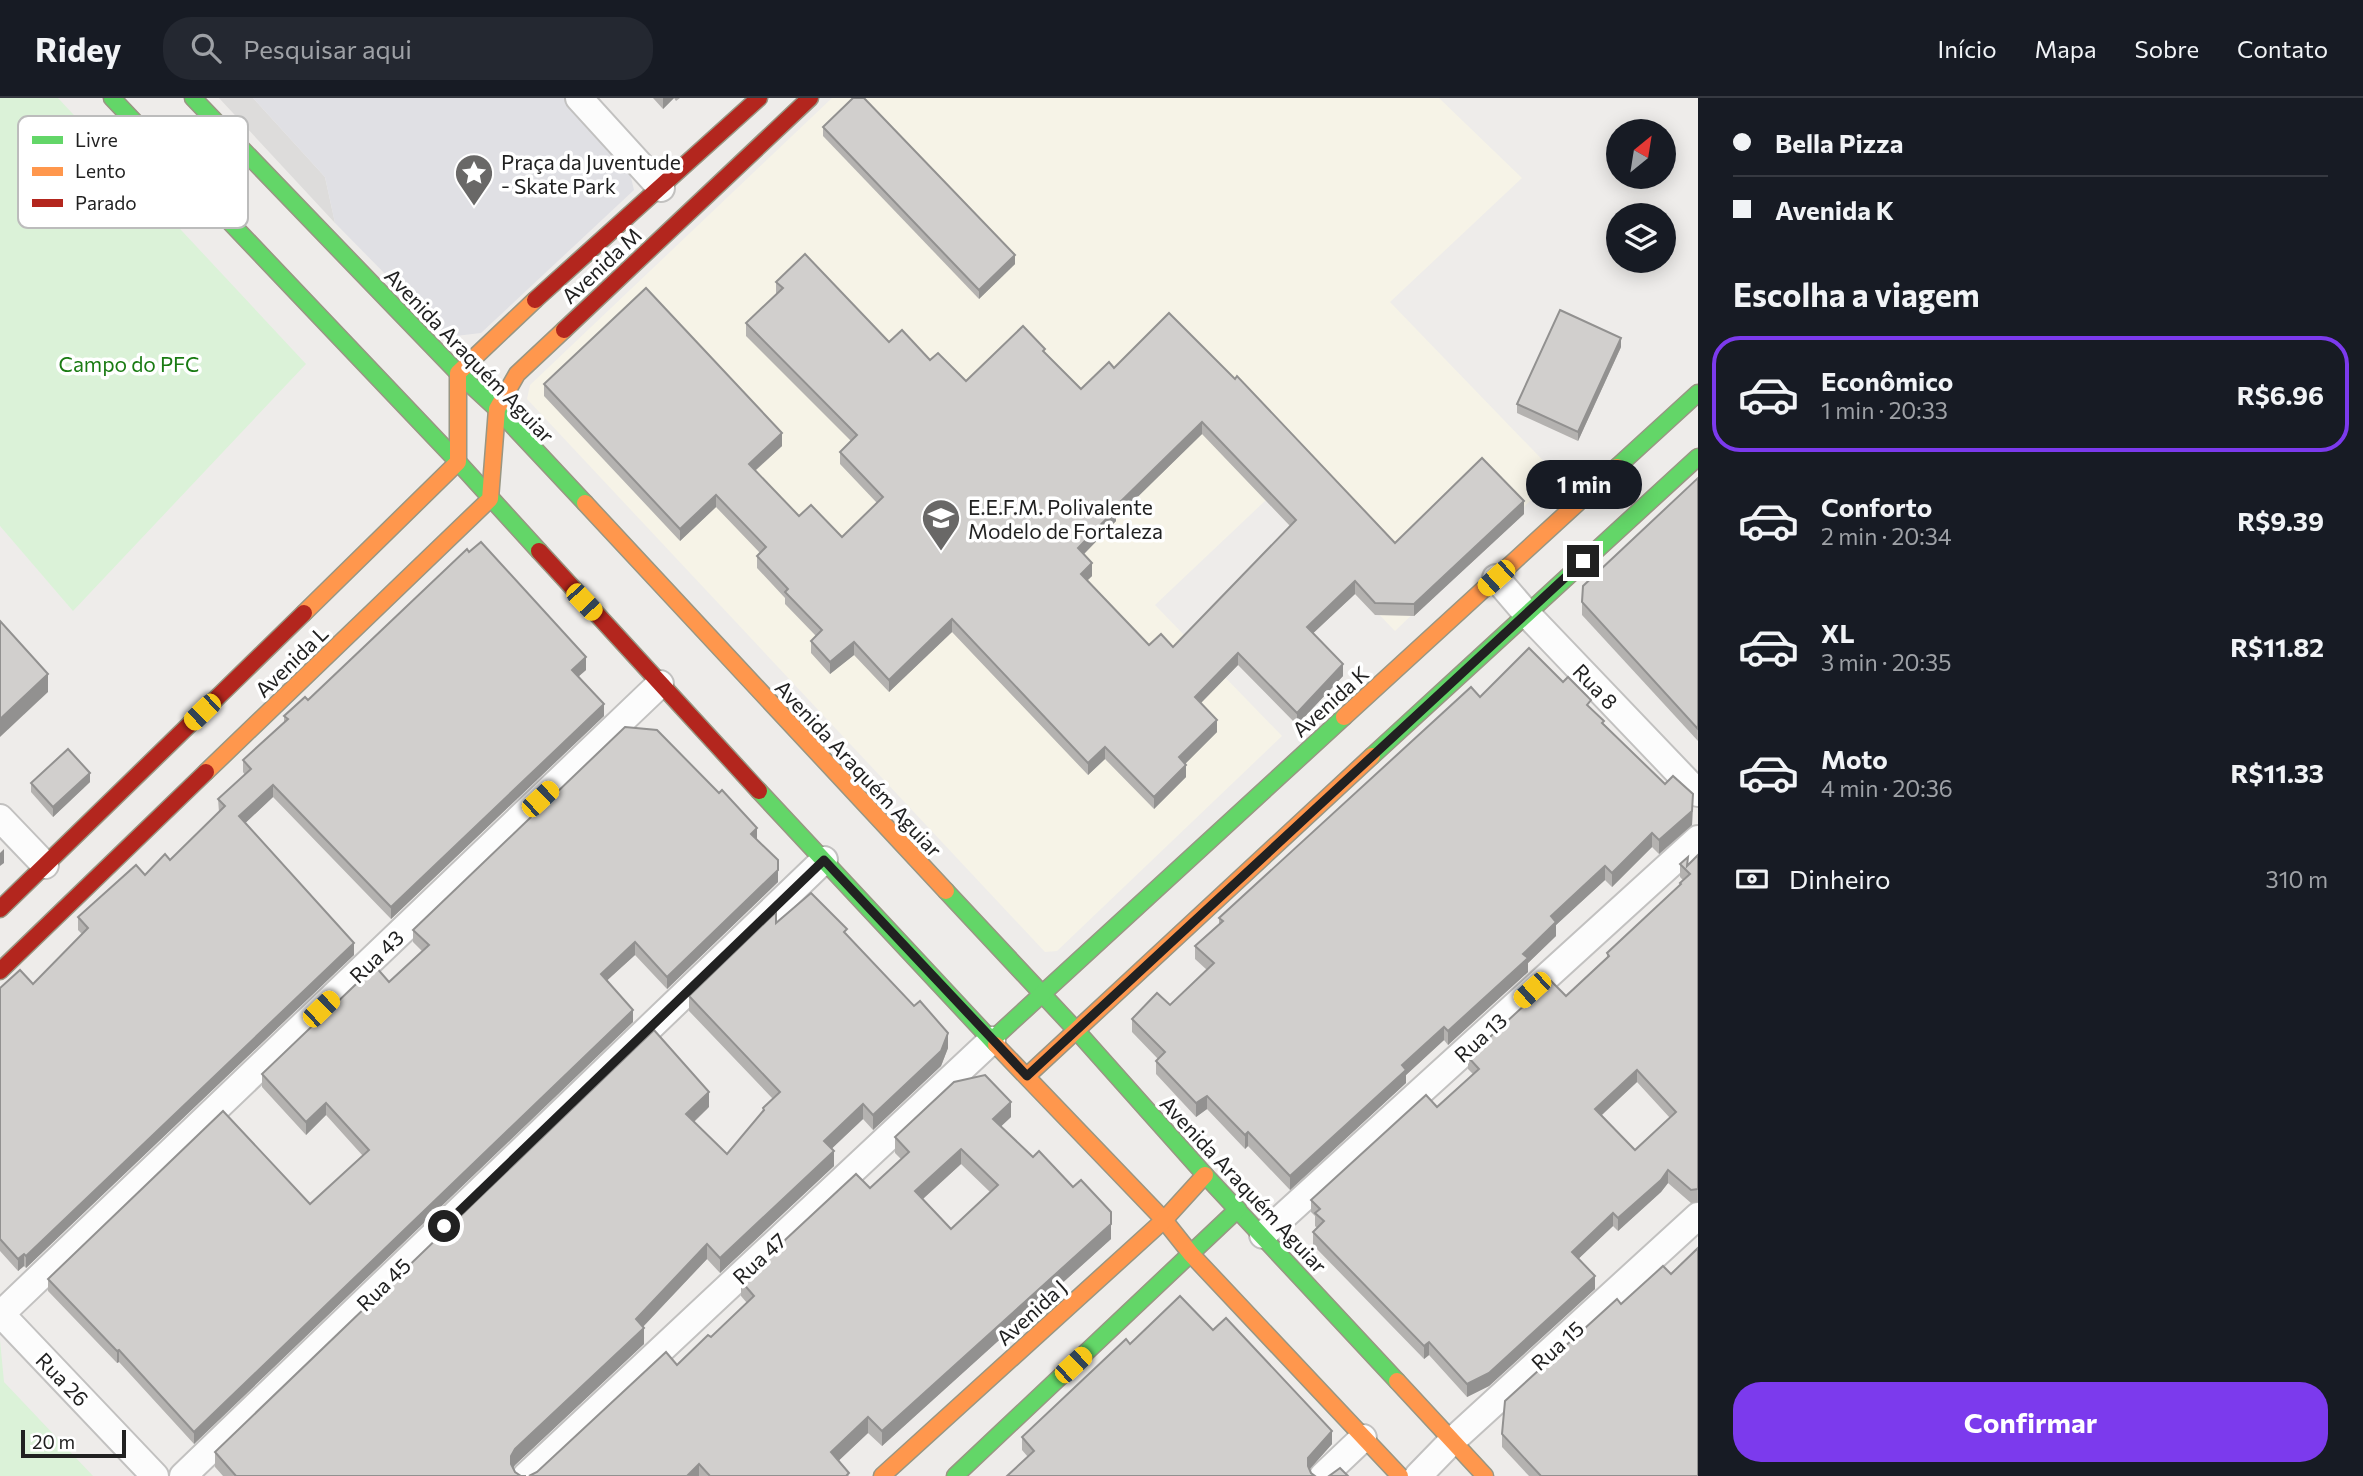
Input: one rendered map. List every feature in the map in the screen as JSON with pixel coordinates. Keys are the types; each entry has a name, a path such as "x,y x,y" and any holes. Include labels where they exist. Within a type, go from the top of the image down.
{"street":[{"path":"112,98 130,116"},
{"name":"Avenida Araquém Aguiar","path":"193,98 208,116"},
{"path":"579,98 660,188"},
{"name":"Avenida M","path":"458,373 760,98"},
{"name":"Avenida M","path":"490,499 497,409 517,374 810,98"},
{"name":"Avenida Araquém Aguiar","path":"248,165 497,409 1075,1029 1205,1175 1485,1476"},
{"path":"242,228 660,684 1164,1220 1191,1254 1400,1476"},
{"path":"458,373 458,462"},
{"name":"Avenida K","path":"992,1040 1698,393"},
{"path":"1027,1076 1525,613 1698,457"},
{"name":"Avenida L","path":"0,909 458,462"},
{"name":"Avenida L","path":"0,971 490,499"},
{"name":"Rua 8","path":"1496,578 1525,613 1698,793"},
{"name":"Rua 43","path":"0,1314 660,684"},
{"path":"0,818 45,865"},
{"name":"Rua 13","path":"1263,1235 1698,839"},
{"name":"Rua 45","path":"183,1476 824,860"},
{"name":"Rua 47","path":"526,1476 992,1040"},
{"name":"Avenida J","path":"882,1476 1164,1220 1205,1175"},
{"path":"956,1476 1238,1209"},
{"name":"Rua 15","path":"1418,1476 1452,1441 1698,1216"},
{"name":"Rua 26","path":"0,1314 156,1476"},
{"path":"1323,1476 1363,1438"}],"shaded area":[{"path":"219,98 253,98 325,177 335,223 248,129 248,116 236,116"},
{"name":"Praça da Juventude - Skate Park","path":"253,98 569,98 627,161 634,190 481,333 447,337 335,223 325,177"},
{"name":"E.E.F.M. Polivalente Modelo de Fortaleza","path":"832,98 1439,98 1522,178 1390,302 1557,475 1395,631 1267,499 1155,605 1282,736 1057,951 1045,952 527,399 530,385"}],"green space":[{"name":"Campo do PFC","path":"0,98 58,98 75,116 18,116 18,228 179,228 306,364 73,611 0,526"},
{"path":"0,1340 4,1382 93,1476 0,1476"}],"building":[{"path":"853,98 864,98 1015,255 979,290 823,127"},
{"path":"805,254 889,342 902,330 930,360 938,353 966,381 1023,326 1045,349 1043,351 1081,389 1109,362 1114,368 1169,313 1235,379 1237,376 1395,543 1482,458 1524,501 1414,604 1375,603 1355,581 1307,627 1343,664 1297,713 1238,653 1195,697 1217,720 1179,757 1186,765 1154,797 1105,747 1088,763 952,619 889,680 854,642 830,662 811,641 822,630 785,592 788,589 757,556 766,547 716,495 680,529 544,384 646,288 782,433 749,464 799,516 811,505 842,537 883,497 840,452 857,435 746,323 783,288 776,282","holes":["1202,422 1296,520 1173,647 1161,634 1149,645 1081,574 1092,563 1078,548 1116,509 1114,508"]},
{"path":"1560,310 1621,338 1578,432 1517,404"},
{"path":"1698,478 1698,729 1582,602 1583,586"},
{"path":"481,542 586,657 572,670 604,704 391,907 273,785 239,816 354,943 26,1256 24,1254 18,1259 0,1239 0,988 20,970 33,984 88,928 78,917 136,865 145,875 165,854 170,860 225,806 218,799 251,769 243,760 288,719 284,716 305,697 308,700 467,549 469,552"},
{"path":"0,621 48,674 0,719"},
{"path":"1529,648 1563,682 1568,677 1591,700 1587,705 1604,721 1602,723 1665,784 1673,776 1693,794 1692,811 1659,840 1652,833 1612,873 1605,866 1551,916 1556,922 1523,954 1528,958 1448,1031 1444,1027 1402,1065 1406,1070 1290,1176 1248,1132 1245,1135 1207,1096 1196,1103 1156,1061 1165,1052 1132,1019 1157,993 1170,1005 1214,963 1195,946 1223,921 1219,918 1471,687 1480,697"},
{"path":"625,727 657,730 719,793 722,790 757,828 751,834 778,860 778,870 667,977 635,942 601,974 633,1010 194,1432 119,1350 117,1351 48,1279 223,1111 310,1204 369,1150 326,1103 306,1122 262,1074 375,966 389,982 429,945 413,930"},
{"path":"68,749 90,773 53,807 31,783"},
{"path":"1698,855 1698,1189 1691,1190 1668,1170 1661,1180 1618,1218 1613,1213 1572,1252 1595,1276 1489,1373 1467,1384 1429,1342 1424,1346 1313,1232 1324,1221 1315,1213 1320,1209 1311,1200 1426,1095 1437,1107 1479,1069 1468,1057 1551,981 1566,996 1690,874 1680,864 1688,857 1687,866","holes":["1637,1070 1676,1112 1635,1150 1595,1109"]},
{"path":"811,893 847,929 844,932 914,1006 920,1001 948,1033 941,1051 873,1115 863,1104 824,1141 834,1151 720,1258 707,1244 636,1319 644,1328 515,1449 511,1464 521,1476 236,1476 215,1452 654,1030 709,1092 686,1114 727,1154 763,1108 780,1092 689,996 776,912 776,923"},
{"path":"985,1075 1011,1102 993,1119 1033,1157 1039,1151 1073,1187 1081,1180 1111,1212 1111,1224 882,1431 868,1417 831,1452 849,1473 846,1476 710,1476 699,1464 687,1476 529,1476 537,1472 666,1352 677,1365 708,1335 711,1337 754,1296 741,1281 856,1174 870,1188 909,1152 895,1137 954,1082","holes":["961,1149 998,1185 951,1229 915,1191"]},
{"path":"1698,1248 1698,1476 1541,1476 1502,1434 1505,1401 1617,1299 1621,1304 1663,1266 1671,1274"},
{"path":"1180,1296 1213,1330 1226,1318 1332,1431 1308,1458 1308,1466 1315,1476 1007,1476 1034,1451 1022,1437 1126,1339 1130,1344"},
{"path":"1340,1468 1348,1476 1329,1476"}],"traffic: fast":[{"path":"112,98 129,116"},
{"path":"193,98 210,116"},
{"path":"248,155 458,373 497,409 585,503"},
{"path":"236,228 539,551"},
{"path":"1617,467 1698,393"},
{"path":"1372,756 1698,457"},
{"path":"992,1040 1344,717"},
{"path":"759,791 996,1045"},
{"path":"946,891 1397,1381"},
{"path":"955,1476 1238,1209"}],"traffic: slow":[{"path":"304,613 458,462 458,373 535,300"},
{"path":"206,772 490,499 497,409 517,374 564,330"},
{"path":"1344,717 1617,467"},
{"path":"585,503 946,891"},
{"path":"1027,1076 1372,756"},
{"path":"996,1045 1164,1220 1191,1254 1400,1476"},
{"path":"882,1476 1164,1220 1205,1175"},
{"path":"1397,1381 1485,1476"}],"traffic: jam":[{"path":"535,300 759,98"},
{"path":"564,330 810,98"},
{"path":"539,551 759,791"},
{"path":"0,909 304,613"},
{"path":"0,971 206,772"}],"place":[{"name":"Praça da Juventude - Skate Park","path":"474,207"},
{"name":"E.E.F.M. Polivalente Modelo de Fortaleza","path":"941,552"}],"route":[{"path":"444,1226 824,860 1027,1076 1583,561"}]}
